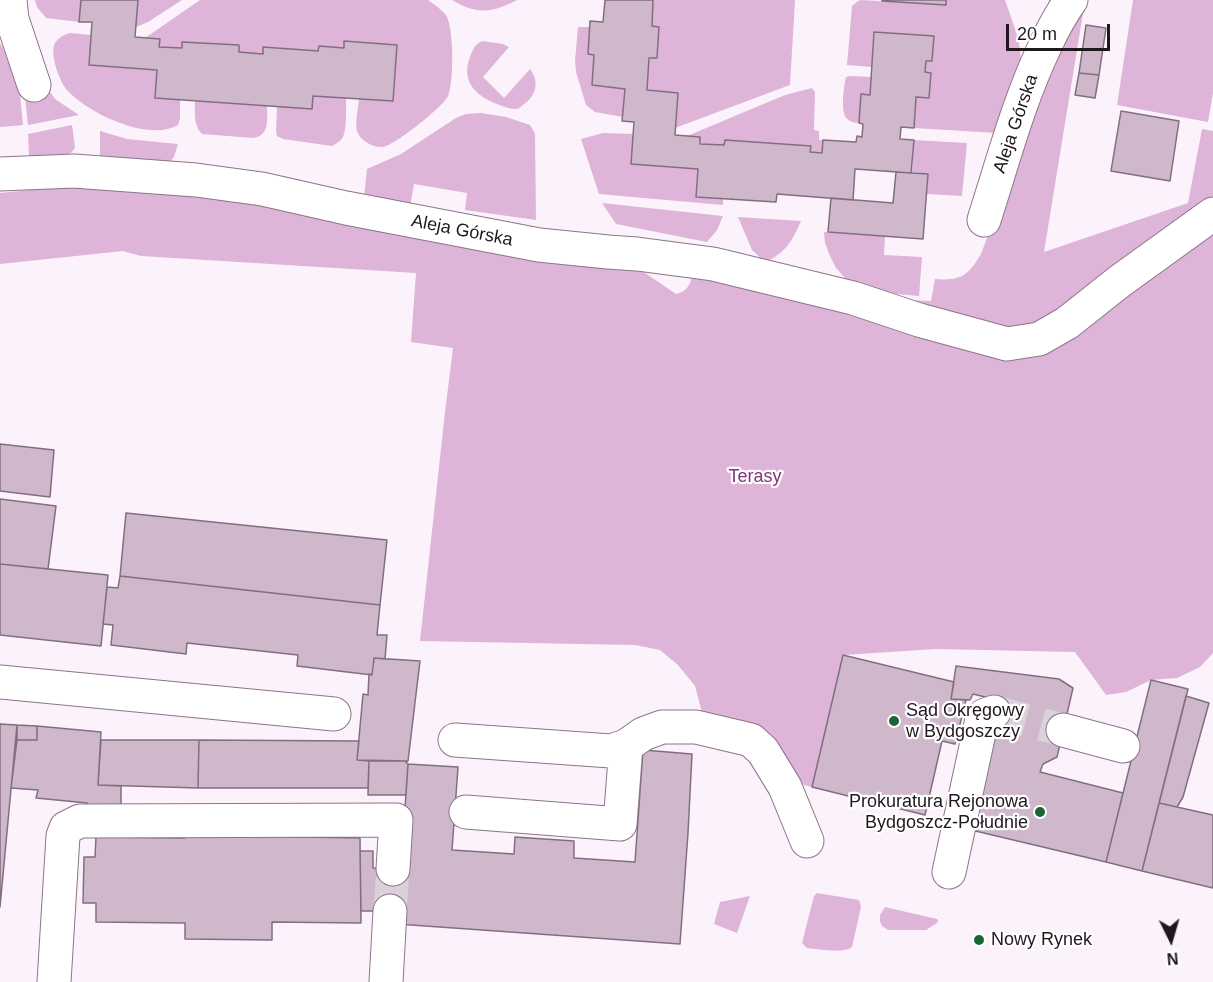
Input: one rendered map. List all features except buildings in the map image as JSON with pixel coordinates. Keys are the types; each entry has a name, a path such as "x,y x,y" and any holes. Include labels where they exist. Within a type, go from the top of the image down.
{"street":[{"path":"10,0 12,19 34,85"},
{"name":"Aleja Górska","path":"984,220 1034,69 1056,23 1071,0"},
{"name":"Aleja Górska","path":"0,174 74,171 161,177 262,189 346,208 538,245 713,264 853,298 919,320 1007,344 1039,339 1067,323 1120,281 1213,214"},
{"path":"0,682 334,714"},
{"path":"949,872 982,719 985,715 994,712"},
{"path":"455,740 611,751 626,746 643,734 662,728 686,726 751,740 763,751 785,787 807,841"},
{"path":"1063,730 1123,746"},
{"path":"466,812 620,824 626,746"},
{"path":"54,982 63,836 66,828 80,821 396,820 393,869"},
{"path":"386,982 390,911"}],"green space":[{"path":"35,0 81,0 79,22 46,18 37,7"},
{"path":"138,0 182,0 136,27"},
{"path":"200,0 428,0 446,15 449,21 452,55 448,96 428,116 398,140 383,147 372,145 364,141 357,131 359,99 393,101 397,45 345,41 344,48 319,46 318,51 264,47 263,54 239,52 239,45 183,42 182,48 159,47 160,39 145,38"},
{"path":"452,0 517,0 492,10 477,10"},
{"path":"653,0 795,0 790,85 675,128 678,93 647,90 649,58 657,58 659,27 652,26"},
{"path":"861,0 946,5 946,0 1005,0 1015,27 1021,56 1015,90 997,133 914,128 916,97 928,98 926,61 932,61 934,36 875,32 872,67 847,65 852,6"},
{"path":"1133,0 1213,0 1213,93 1208,122 1117,105"},
{"name":"Terasy","path":"1084,7 1044,252 1188,203 1202,129 1213,131 1213,653 1200,667 1177,678 1151,680 1126,692 1106,695 1075,652 936,649 843,655 812,787 796,783 704,720 695,686 678,665 660,650 635,645 420,641 453,348 411,342 416,273 141,256 123,251 0,264 0,193 129,180 635,266 676,294 688,286 694,262 853,298 931,301 935,279 963,276 981,254 1051,67"},
{"path":"578,27 590,27 594,55 592,85 625,89 623,117 595,112 586,105 576,72"},
{"path":"70,33 91,35 89,65 157,70 155,98 180,100 178,125 152,130 136,128 104,116 78,100 62,82 53,54 55,43 62,36"},
{"path":"482,41 509,47 483,77 504,98 530,69 533,74 536,84 534,93 518,108 508,108 490,101 470,84 468,63 474,47"},
{"path":"0,43 20,94 23,125 0,127"},
{"path":"846,77 871,77 870,95 861,95 859,123 846,118 844,111 845,82"},
{"path":"812,88 815,92 814,130 819,131 819,140 823,140 822,153 810,152 810,146 725,140 724,145 700,144 687,136 785,95"},
{"path":"49,90 55,99 79,115 28,125 25,97"},
{"path":"313,96 346,98 345,129 341,140 332,146 283,139 277,136 277,106 312,109"},
{"path":"195,101 267,106 265,130 263,134 254,138 202,134 196,123"},
{"path":"481,113 506,117 530,125 535,134 536,220 465,210 467,193 414,184 410,207 364,198 367,169 401,154 456,118 466,114"},
{"path":"72,125 75,148 71,153 29,157 28,134"},
{"path":"100,131 127,139 178,144 174,157 168,164 100,157"},
{"path":"603,133 634,134 631,164 698,169 696,197 723,199 723,205 599,194 581,139"},
{"path":"914,140 967,143 962,196 927,194 928,174 912,172"},
{"path":"602,203 723,216 717,230 707,242 616,224"},
{"path":"738,217 801,221 788,246 765,262 752,250"},
{"path":"824,232 885,236 884,255 922,257 919,296 875,292 847,280 836,268 830,256"},
{"path":"817,893 859,900 861,907 852,947 831,951 807,948 802,943 814,896"},
{"path":"750,896 737,933 714,924 720,902"},
{"path":"885,907 938,920 926,930 888,930 882,926 880,921 880,915"}],"tunnel":[{"path":"994,712 1063,730"},
{"path":"390,911 393,869"}],"place":[{"name":"Sąd Okręgowy w Bydgoszczy","path":"894,721"},
{"name":"Prokuratura Rejonowa Bydgoszcz-Południe","path":"1040,812"},
{"name":"Nowy Rynek","path":"979,940"}]}
